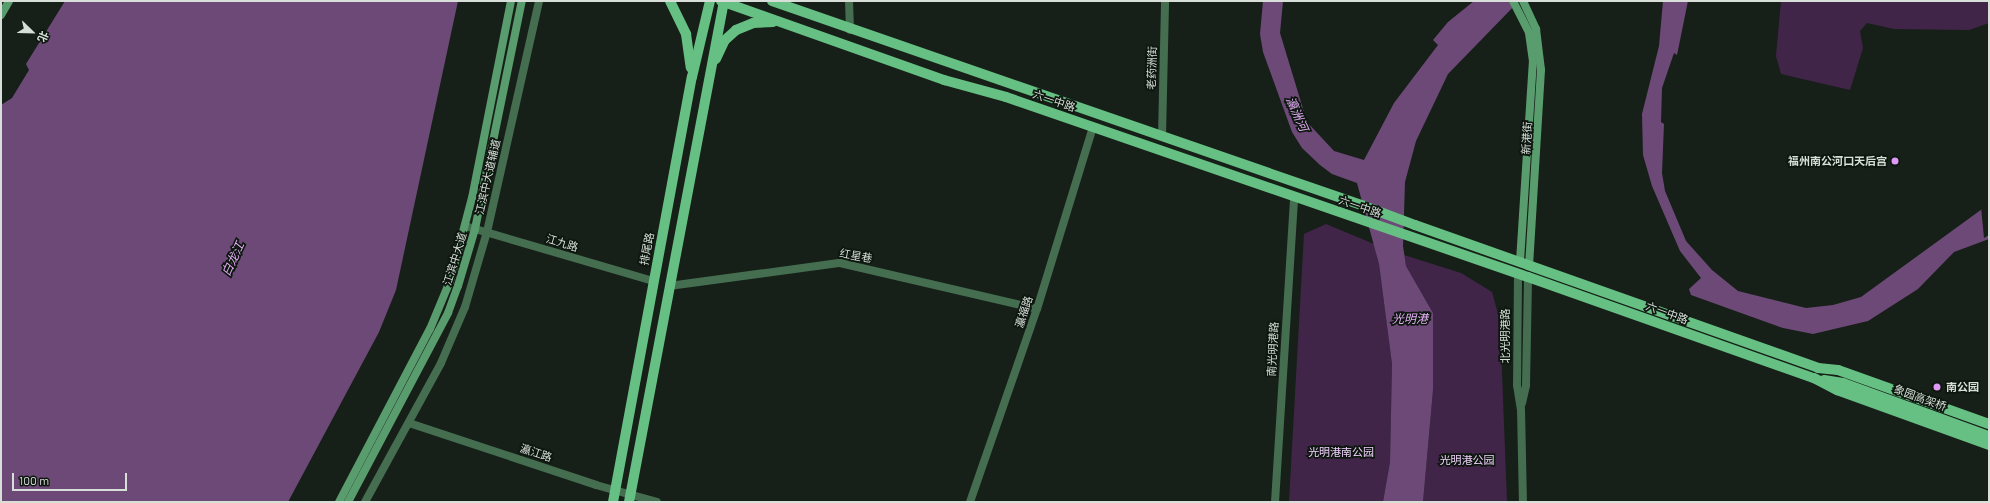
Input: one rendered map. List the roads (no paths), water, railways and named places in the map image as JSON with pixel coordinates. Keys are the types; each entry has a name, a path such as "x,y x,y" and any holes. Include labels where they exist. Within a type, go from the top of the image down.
{"main road":[{"path":"1,15 9,1"},
{"name":"江滨中大道","path":"339,502 430,329 450,281 465,226 511,1"},
{"name":"江滨中大道","path":"348,502 448,313 475,229 522,1"},
{"path":"670,1 686,34 692,77"},
{"name":"排尾路","path":"612,502 616,490 652,282 692,77 710,1"},
{"path":"630,498 722,1"},
{"name":"六一中路","path":"722,1 944,80 1006,97 1365,222 1523,275 1814,378 1837,390 1989,445"},
{"name":"六一中路","path":"772,1 789,5 850,30 1364,206 1818,368 1838,370 1989,424"},
{"path":"1513,1 1527,16"},
{"path":"1523,1 1527,16"},
{"name":"新港街","path":"1524,264 1541,70 1538,36 1527,16"},
{"path":"708,81 723,44 736,30 753,23 785,24"},
{"name":"北光明港路","path":"1523,275 1524,264"},
{"path":"1818,368 1843,383"},
{"path":"1814,378 1843,383"},
{"name":"象园高架桥","path":"1843,383 1989,436"}],"street":[{"name":"江滨中大道辅道","path":"365,502 409,422 459,324 487,232 539,1"},
{"path":"849,1 850,30"},
{"name":"老药洲街","path":"1162,136 1165,1"},
{"name":"瀛福路","path":"970,502 1037,309 1093,127"},
{"name":"南光明港路","path":"1275,502 1294,197"},
{"name":"江九路","path":"465,226 652,282"},
{"name":"红星巷","path":"669,286 840,263 1037,309"},
{"name":"北光明港路","path":"1523,275 1526,385 1521,409 1523,502"},
{"name":"瀛江路","path":"409,422 616,490 630,498 657,502"}],"water":[{"name":"白龙江","path":"65,1 458,1 396,290 379,332 288,502 1,502 1,105 12,98 29,70 26,64"},
{"name":"光明港","path":"1263,1 1283,1 1280,33 1307,122 1334,151 1364,160 1394,103 1438,45 1433,40 1448,22 1474,1 1519,1 1448,74 1416,141 1405,182 1403,246 1406,266 1433,313 1433,390 1423,502 1383,502 1390,462 1392,364 1379,264 1357,183 1332,174 1320,165 1302,148 1292,132 1263,52 1260,34"},
{"path":"1663,1 1688,1 1677,55 1674,53 1662,88 1661,122 1664,124 1662,173 1665,191 1686,241 1712,270 1738,291 1806,308 1833,305 1861,297 1989,204 1989,239 1954,252 1918,289 1868,321 1813,334 1783,328 1691,295 1689,289 1701,278 1680,251 1652,186 1643,155 1642,114 1659,46"}],"place":[{"name":"福州南公河口天后宫","path":"1895,161"},
{"name":"南公园","path":"1937,387"}],"water label":[{"name":"瀛洲河","path":"1297,114"}],"park label":[{"name":"光明港南公园","path":"1341,452"},
{"name":"光明港公园","path":"1467,460"}]}
